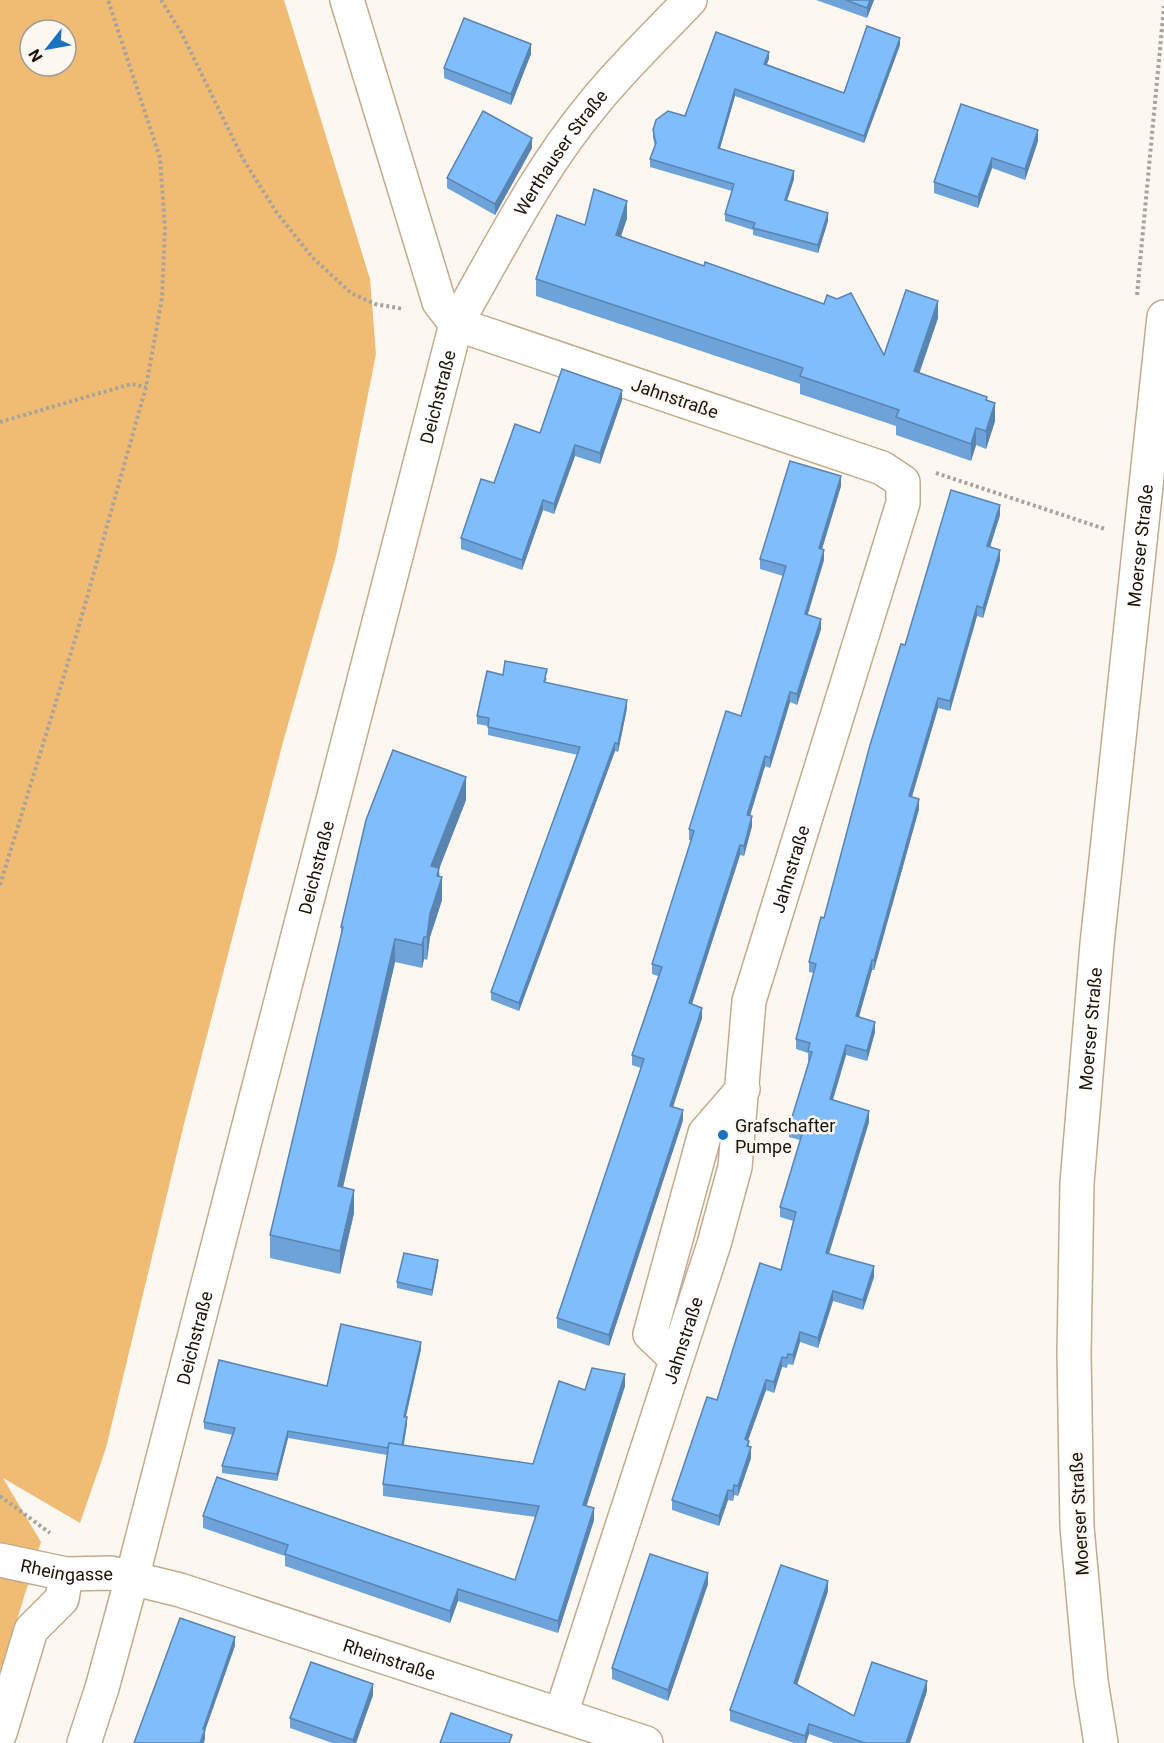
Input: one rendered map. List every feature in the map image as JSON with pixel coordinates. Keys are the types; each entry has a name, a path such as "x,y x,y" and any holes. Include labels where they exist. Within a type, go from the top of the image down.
{"street":[{"path":"346,0 447,313"},
{"name":"Werthauser Straße","path":"447,313 517,216 553,157 594,103 690,0"},
{"name":"Jahnstraße","path":"447,313 882,468 903,483 903,503 749,1001 735,1167 714,1244 561,1714"},
{"name":"Deichstraße","path":"84,1743 102,1689 132,1578 389,578 447,313"},
{"name":"Moerser Straße","path":"1101,1743 1091,1681 1077,1527 1074,1354 1077,1183 1097,944 1164,317"},
{"name":"Rheingasse","path":"0,1560 66,1574 111,1573 132,1578"},
{"path":"0,1733 31,1630 62,1599 66,1574"},
{"name":"Rheinstraße","path":"132,1578 180,1590 646,1743"}],"path":[{"path":"0,885 77,633 146,387 162,298 165,228 160,158 108,0"},
{"path":"161,0 196,61 243,159 277,213 312,257 351,292 375,304 447,313"},
{"path":"0,422 131,384 146,387"},
{"path":"903,483 929,470 1115,532"}],"shaded area":[{"path":"0,0 284,0 370,279 376,354 336,556 283,742 183,1128 106,1448 80,1523 3,1478 41,1542 0,1675"}],"building":[{"path":"846,0 870,0 867,8"},
{"path":"464,18 531,44 511,94 444,68"},
{"path":"867,26 900,38 864,136 735,89 718,148 794,171 785,200 828,213 818,245 753,228 755,223 725,214 734,184 650,159 656,143 653,130 656,120 668,111 685,116 716,32 769,52 764,64 844,93"},
{"path":"961,104 1038,130 1025,169 992,158 978,197 934,182"},
{"path":"483,111 532,138 495,204 447,178"},
{"path":"594,189 627,201 616,235 704,266 705,262 824,304 827,295 837,299 851,293 884,355 906,290 938,301 914,371 987,397 986,400 995,403 986,431 976,428 971,444 896,417 899,410 800,376 803,368 536,279 557,215 585,225"},
{"path":"562,369 622,390 600,453 575,445 554,504 543,500 522,560 461,538 481,479 494,483 515,424 540,433"},
{"path":"790,461 841,476 819,548 824,550 805,614 821,619 797,694 790,692 770,758 765,756 747,815 752,816 744,846 740,845 689,1003 702,1008 670,1106 683,1110 609,1335 557,1318 644,1059 632,1055 662,967 652,964 694,831 689,829 726,711 741,716 786,566 760,559"},
{"path":"951,490 1000,505 987,546 1000,550 983,608 977,606 950,701 938,698 909,796 919,799 856,1016 875,1022 867,1051 846,1045 830,1099 869,1111 826,1253 874,1266 863,1300 833,1291 818,1338 800,1332 793,1355 788,1354 787,1358 782,1357 774,1382 766,1380 745,1439 749,1441 747,1446 751,1447 738,1486 734,1485 733,1491 728,1490 719,1516 672,1500 707,1397 717,1400 760,1263 781,1270 796,1212 780,1207 803,1131 789,1127 812,1052 808,1051 810,1043 796,1039 816,964 809,962 821,917 824,918 870,745 901,644 905,645"},
{"path":"505,661 547,669 544,682 627,700 618,744 615,743 519,1003 491,992 580,747 488,727 489,718 477,716 487,671 503,675"},
{"path":"393,750 466,777 431,866 439,868 437,876 442,877 430,914 427,937 424,937 422,945 395,939 338,1186 354,1190 340,1251 270,1235 366,820"},
{"path":"404,1253 438,1260 432,1290 397,1282"},
{"path":"341,1324 421,1342 404,1417 407,1417 402,1445 389,1443 388,1448 288,1431 277,1474 222,1466 235,1428 204,1422 219,1360 327,1386"},
{"path":"592,1368 625,1374 583,1505 594,1508 558,1621 458,1589 450,1611 285,1554 288,1545 203,1516 217,1477 515,1580 539,1506 383,1484 389,1443 533,1464 559,1381 585,1390"},
{"path":"650,1554 708,1573 668,1690 612,1668"},
{"path":"781,1565 828,1581 794,1683 854,1716 872,1662 927,1681 906,1743 865,1743 809,1724 805,1736 730,1710"},
{"path":"180,1618 235,1637 203,1729 205,1730 200,1743 134,1743"},
{"path":"311,1662 373,1684 353,1740 290,1718"},
{"path":"451,1713 512,1735 509,1743 440,1743"}],"place":[{"name":"Grafschafter Pumpe","path":"723,1135"}]}
